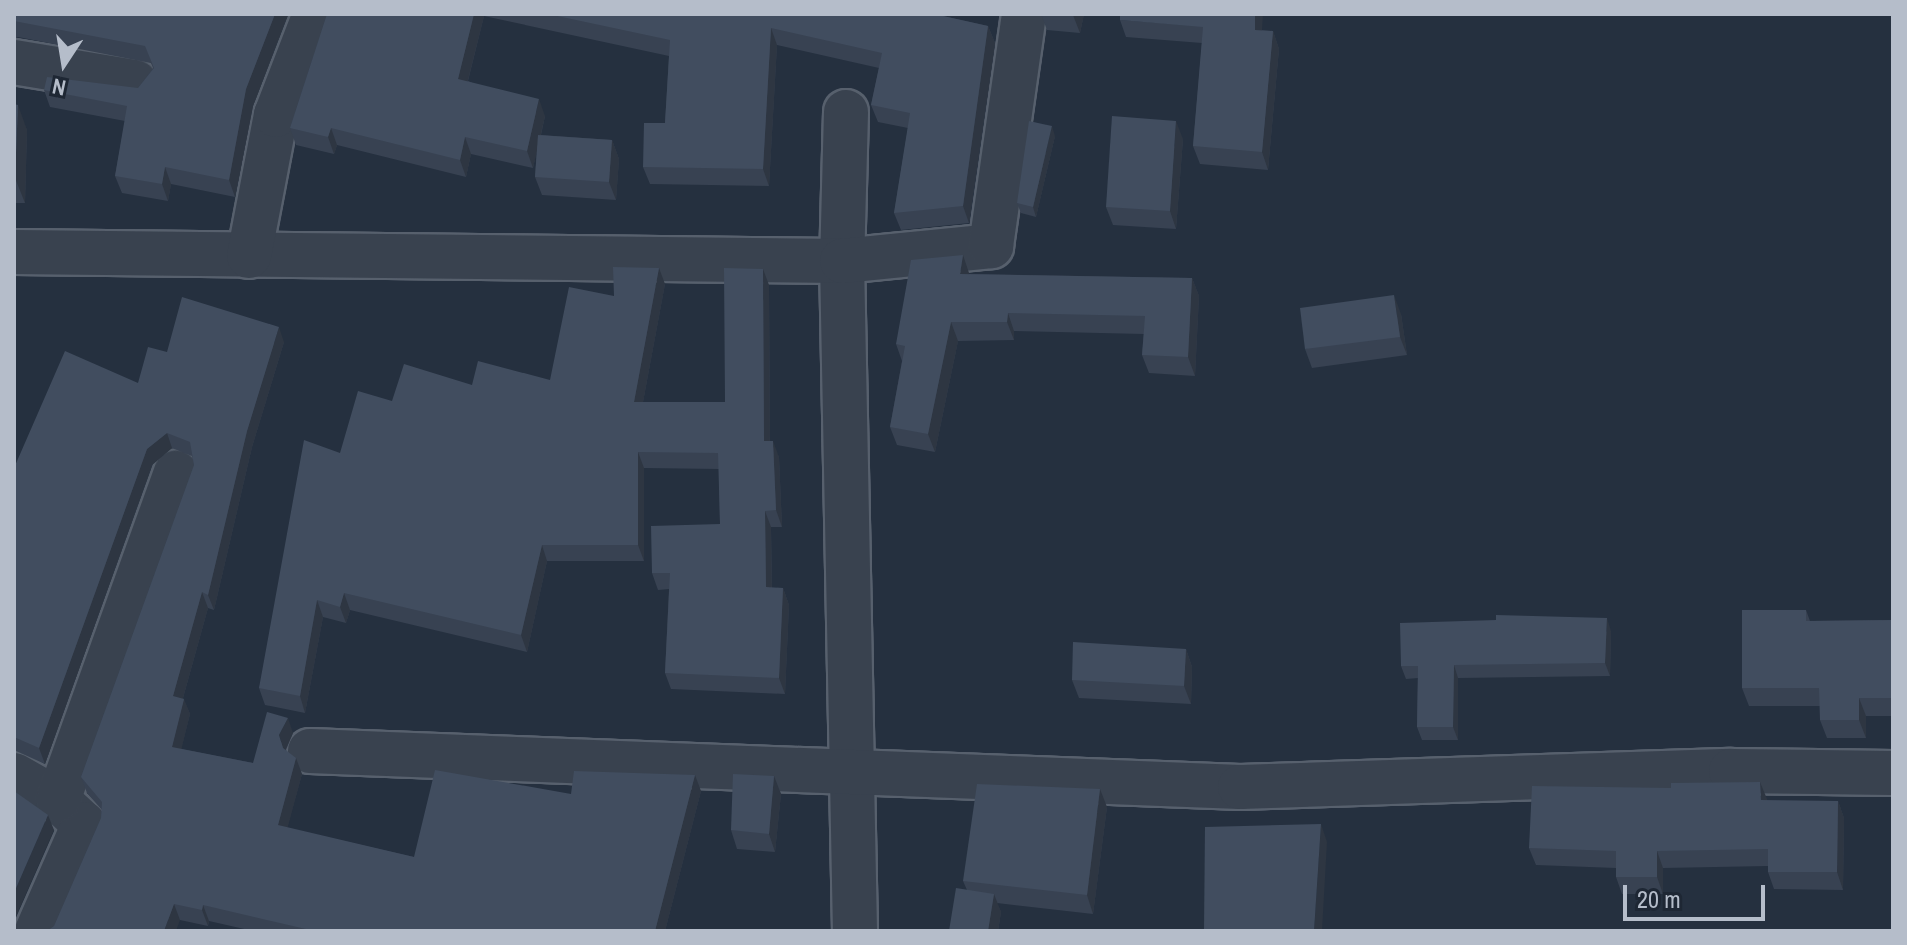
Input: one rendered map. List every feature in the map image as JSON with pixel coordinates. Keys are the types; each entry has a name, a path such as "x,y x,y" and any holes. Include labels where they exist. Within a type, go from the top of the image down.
{"street":[{"path":"249,256 276,115 315,14"},
{"path":"14,252 842,261 991,246 1024,14"},
{"path":"14,62 135,82"},
{"path":"846,112 842,261 855,931"},
{"path":"58,800 176,473"},
{"path":"310,751 1240,787 1731,771 1893,773"},
{"path":"14,775 58,800 84,824 37,931"}],"building":[{"path":"14,14 275,14 246,89 229,180 165,167 162,184 115,176 127,106 44,90 47,77 138,88 154,68 145,46 14,21"},
{"path":"327,14 474,14 458,79 539,99 527,151 465,137 460,160 331,128 328,137 290,128"},
{"path":"548,14 934,14 988,26 963,206 894,213 910,113 871,105 882,53 771,28 763,169 643,167 644,123 665,123 670,40"},
{"path":"1120,14 1255,14 1255,30 1273,31 1262,152 1193,146 1203,27 1120,20"},
{"path":"14,104 18,105 15,178 14,178"},
{"path":"1112,116 1176,121 1170,211 1106,207"},
{"path":"1029,121 1052,126 1033,207 1017,203"},
{"path":"538,135 612,140 609,182 535,177"},
{"path":"963,255 960,274 1192,278 1188,357 1142,355 1145,316 1008,313 1007,322 951,322 928,434 890,427 905,346 896,344 911,260"},
{"path":"613,267 659,268 634,402 725,402 724,268 763,269 764,441 773,441 776,510 765,511 766,587 783,588 779,678 665,673 670,573 652,573 651,526 720,524 718,453 638,452 638,545 542,545 521,635 344,593 340,607 317,600 300,696 259,688 304,440 340,453 358,391 392,401 404,364 472,385 478,361 550,380 569,287 614,296"},
{"path":"1394,295 1400,337 1305,349 1300,308"},
{"path":"182,297 279,327 247,431 208,595 202,592 173,696 184,699 172,747 253,763 267,712 288,718 279,735 283,748 296,758 278,825 414,857 435,770 571,794 574,771 695,775 655,931 309,931 203,905 202,910 174,904 164,931 47,931 54,926 101,818 102,802 81,777 194,465 190,442 167,433 147,449 39,748 14,737 14,468 65,351 138,383 148,347 167,352"},
{"path":"1742,610 1806,610 1806,621 1893,620 1893,698 1859,698 1859,720 1820,720 1819,688 1742,688"},
{"path":"1496,615 1607,618 1605,663 1454,665 1453,727 1417,727 1418,666 1401,666 1400,623 1496,620"},
{"path":"1073,642 1186,649 1184,686 1072,680"},
{"path":"733,774 774,776 769,834 731,830"},
{"path":"1760,782 1761,800 1838,801 1837,872 1768,872 1768,849 1657,851 1657,877 1616,877 1616,851 1529,848 1532,786 1671,788 1671,783"},
{"path":"977,784 1100,789 1087,895 963,881"},
{"path":"14,791 48,815 14,893"},
{"path":"1321,824 1314,931 1204,931 1205,827"},
{"path":"956,888 994,894 988,931 949,931"}]}
